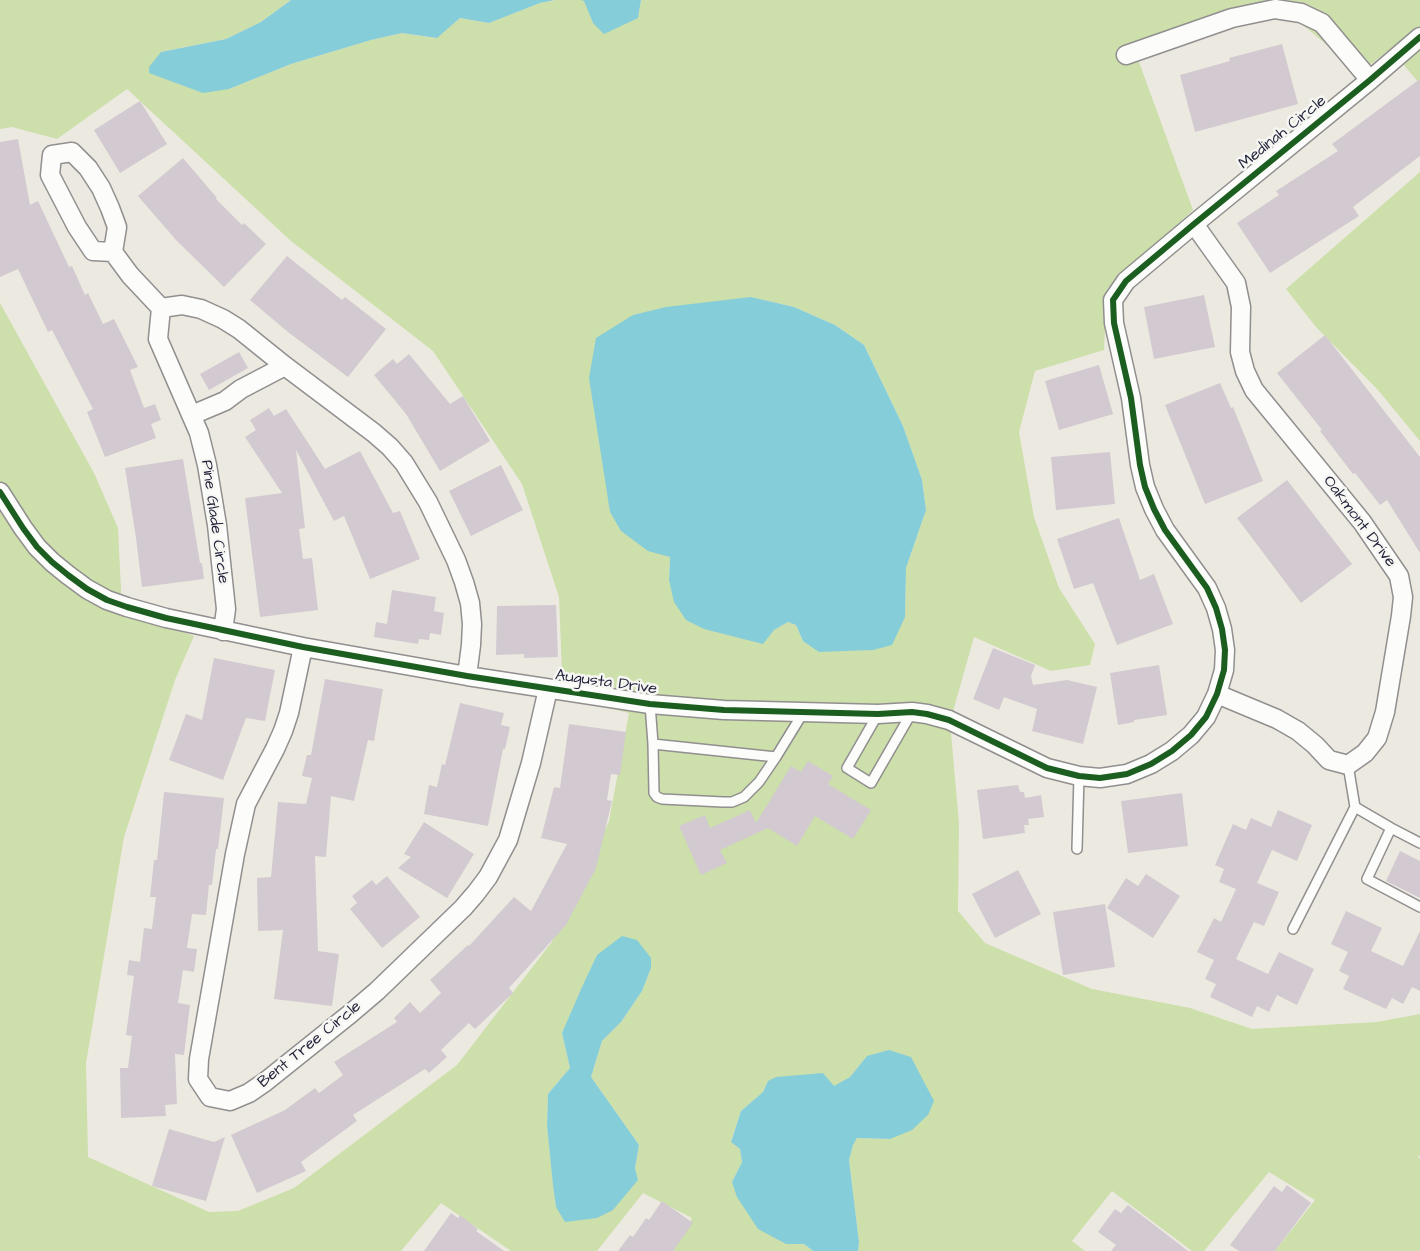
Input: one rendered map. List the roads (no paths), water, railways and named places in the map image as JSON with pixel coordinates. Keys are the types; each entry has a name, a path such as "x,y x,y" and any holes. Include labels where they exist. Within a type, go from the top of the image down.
{"street":[{"path":"1126,55 1232,18 1275,9 1301,13 1322,23 1370,80"},
{"name":"Medinah Circle","path":"1217,694 1224,670 1225,650 1222,629 1207,588 1165,530 1145,487 1131,398 1114,323 1113,300 1126,281 1162,250 1420,37"},
{"path":"113,252 93,251 77,227 50,175 52,155 72,152 88,168 101,188 117,227 113,252 130,276 161,308 182,305 201,309 239,329 374,433 404,463 442,531 465,582 472,624 467,676"},
{"name":"Oakmont Drive","path":"1194,224 1236,283 1241,307 1239,352 1254,390 1362,522 1399,576 1403,597 1385,712 1377,738 1365,753 1348,765"},
{"name":"Pine Glade Circle","path":"161,308 158,339 192,415 207,465 218,525 226,609 223,631"},
{"path":"192,415 225,401 258,379 285,366"},
{"name":"Augusta Drive","path":"0,492 37,547 52,562 87,589 107,600 223,631 467,676 650,704 803,713 912,712 927,714 949,720 1047,768 1079,776 1100,778 1127,774 1172,752 1206,717 1217,694"},
{"name":"Bent Tree Circle","path":"303,647 283,731 246,804 199,1059 198,1079 210,1097 230,1101 249,1093 265,1082 350,1014 377,991 476,893 488,877 508,840 531,762 548,689"},
{"path":"1217,694 1278,719 1298,731 1329,760 1348,765"}],"lane":[{"path":"650,704 654,793 662,799 732,802 744,797 759,782 776,758 803,713"},
{"path":"878,714 847,768 871,783 912,712"},
{"path":"653,744 776,758"},
{"path":"1293,929 1355,807 1348,765"},
{"path":"1077,849 1079,776"},
{"path":"1355,807 1420,843"},
{"path":"1391,828 1367,879 1420,907"}],"water":[{"path":"291,0 555,0 540,3 489,23 460,18 437,38 402,33 371,40 291,64 229,89 203,93 149,73 149,67 161,52 226,39 261,22"},
{"path":"581,0 641,0 638,18 604,34 593,23 584,1"},
{"path":"751,297 794,307 835,325 864,345 903,426 922,480 926,510 906,568 905,617 892,645 873,650 819,652 803,641 796,625 788,622 774,630 763,644 704,629 686,620 674,602 669,580 670,557 648,551 621,531 610,512 589,378 596,338 633,315 666,307"},
{"path":"622,936 637,940 651,958 651,968 642,991 621,1022 602,1041 591,1077 639,1145 635,1168 638,1180 613,1210 597,1218 565,1222 556,1207 553,1185 547,1126 548,1094 570,1068 562,1033 582,987 597,955"},
{"path":"889,1050 911,1057 934,1101 928,1115 912,1130 890,1139 857,1138 853,1145 849,1160 859,1242 858,1251 813,1251 804,1244 786,1244 758,1229 737,1197 732,1182 742,1162 740,1149 731,1142 741,1111 763,1092 768,1081 776,1077 823,1073 834,1086 850,1077 867,1056"}]}
